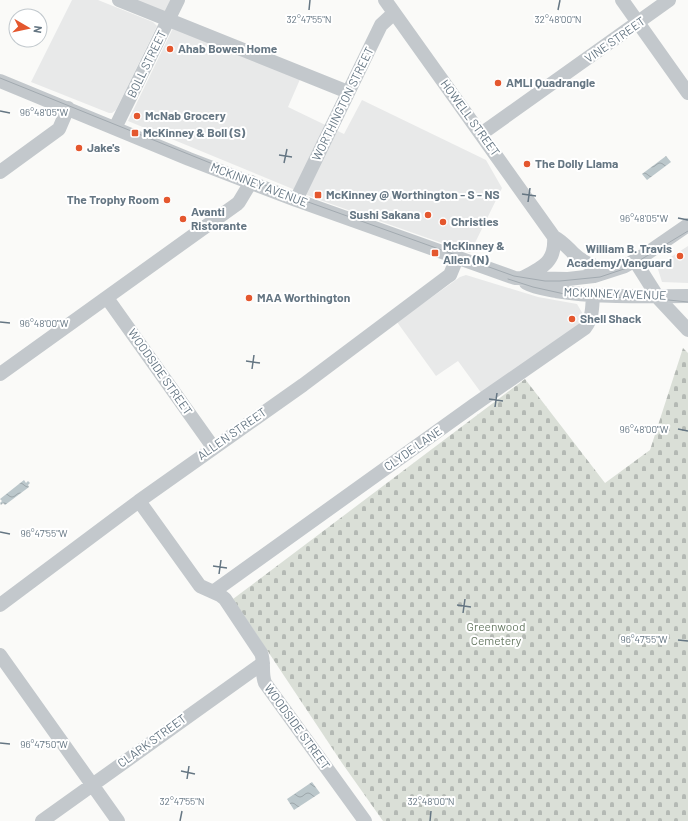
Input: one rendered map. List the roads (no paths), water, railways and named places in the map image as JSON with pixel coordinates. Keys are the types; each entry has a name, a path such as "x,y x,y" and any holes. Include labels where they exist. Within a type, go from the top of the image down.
{"street":[{"path":"119,0 348,92"},
{"name":"BOLL STREET","path":"115,128 178,0"},
{"name":"HOWELL STREET","path":"385,0 554,237 561,240 580,260 590,265 614,270"},
{"path":"622,0 688,93"},
{"name":"VINE STREET","path":"481,134 669,0"},
{"name":"WORTHINGTON STREET","path":"296,200 380,25 394,13"},
{"name":"MCKINNEY AVENUE","path":"0,81 296,200 457,258 521,279 530,285 574,294 688,296"},
{"path":"0,172 59,129 68,108"},
{"path":"2,369 107,298 239,202 251,182"},
{"path":"688,225 635,261 657,296 688,330"},
{"path":"521,279 546,265 552,256 555,243 554,237"},
{"name":"ALLEN STREET","path":"0,605 213,447 303,385 450,275 457,258"},
{"name":"MCKINNEY AVENUE","path":"521,279 568,279 594,276 625,266 635,261"},
{"name":"CLYDE LANE","path":"213,592 474,404 585,328 590,322 592,314 593,295"},
{"name":"WOODSIDE STREET","path":"107,298 213,447"},
{"name":"WOODSIDE STREET","path":"139,501 200,586 220,595 229,605 259,649 262,657 265,683 365,821"},
{"path":"0,655 118,821"},
{"name":"CLARK STREET","path":"42,821 263,663"}],"water":[{"path":"666,156 671,162 647,180 642,174"},
{"path":"24,480 26,483 28,481 30,483 28,485 29,487 5,505 3,503 1,505 0,503 2,501 0,499"},
{"path":"312,782 320,793 294,810 287,799"}],"tram line":[{"path":"0,78 297,198 514,276 545,281 600,277 627,268 688,231"},
{"path":"508,279 533,287 569,295 649,298 688,302"}],"place":[{"name":"Ahab Bowen Home","path":"170,49"},
{"name":"AMLI Quadrangle","path":"498,83"},
{"name":"McNab Grocery","path":"137,116"},
{"name":"McKinney & Boll (S)","path":"135,133"},
{"name":"Jake's","path":"79,148"},
{"name":"The Dolly Llama","path":"527,164"},
{"name":"McKinney @ Worthington - S - NS","path":"318,195"},
{"name":"The Trophy Room","path":"167,200"},
{"name":"Sushi Sakana","path":"428,215"},
{"name":"Avanti Ristorante","path":"183,219"},
{"name":"Christies","path":"443,222"},
{"name":"McKinney & Allen (N)","path":"435,253"},
{"name":"William B. Travis Academy/Vanguard","path":"680,256"},
{"name":"MAA Worthington","path":"249,298"},
{"name":"Shell Shack","path":"572,319"}],"park label":[{"name":"Greenwood Cemetery","path":"496,634"}]}
